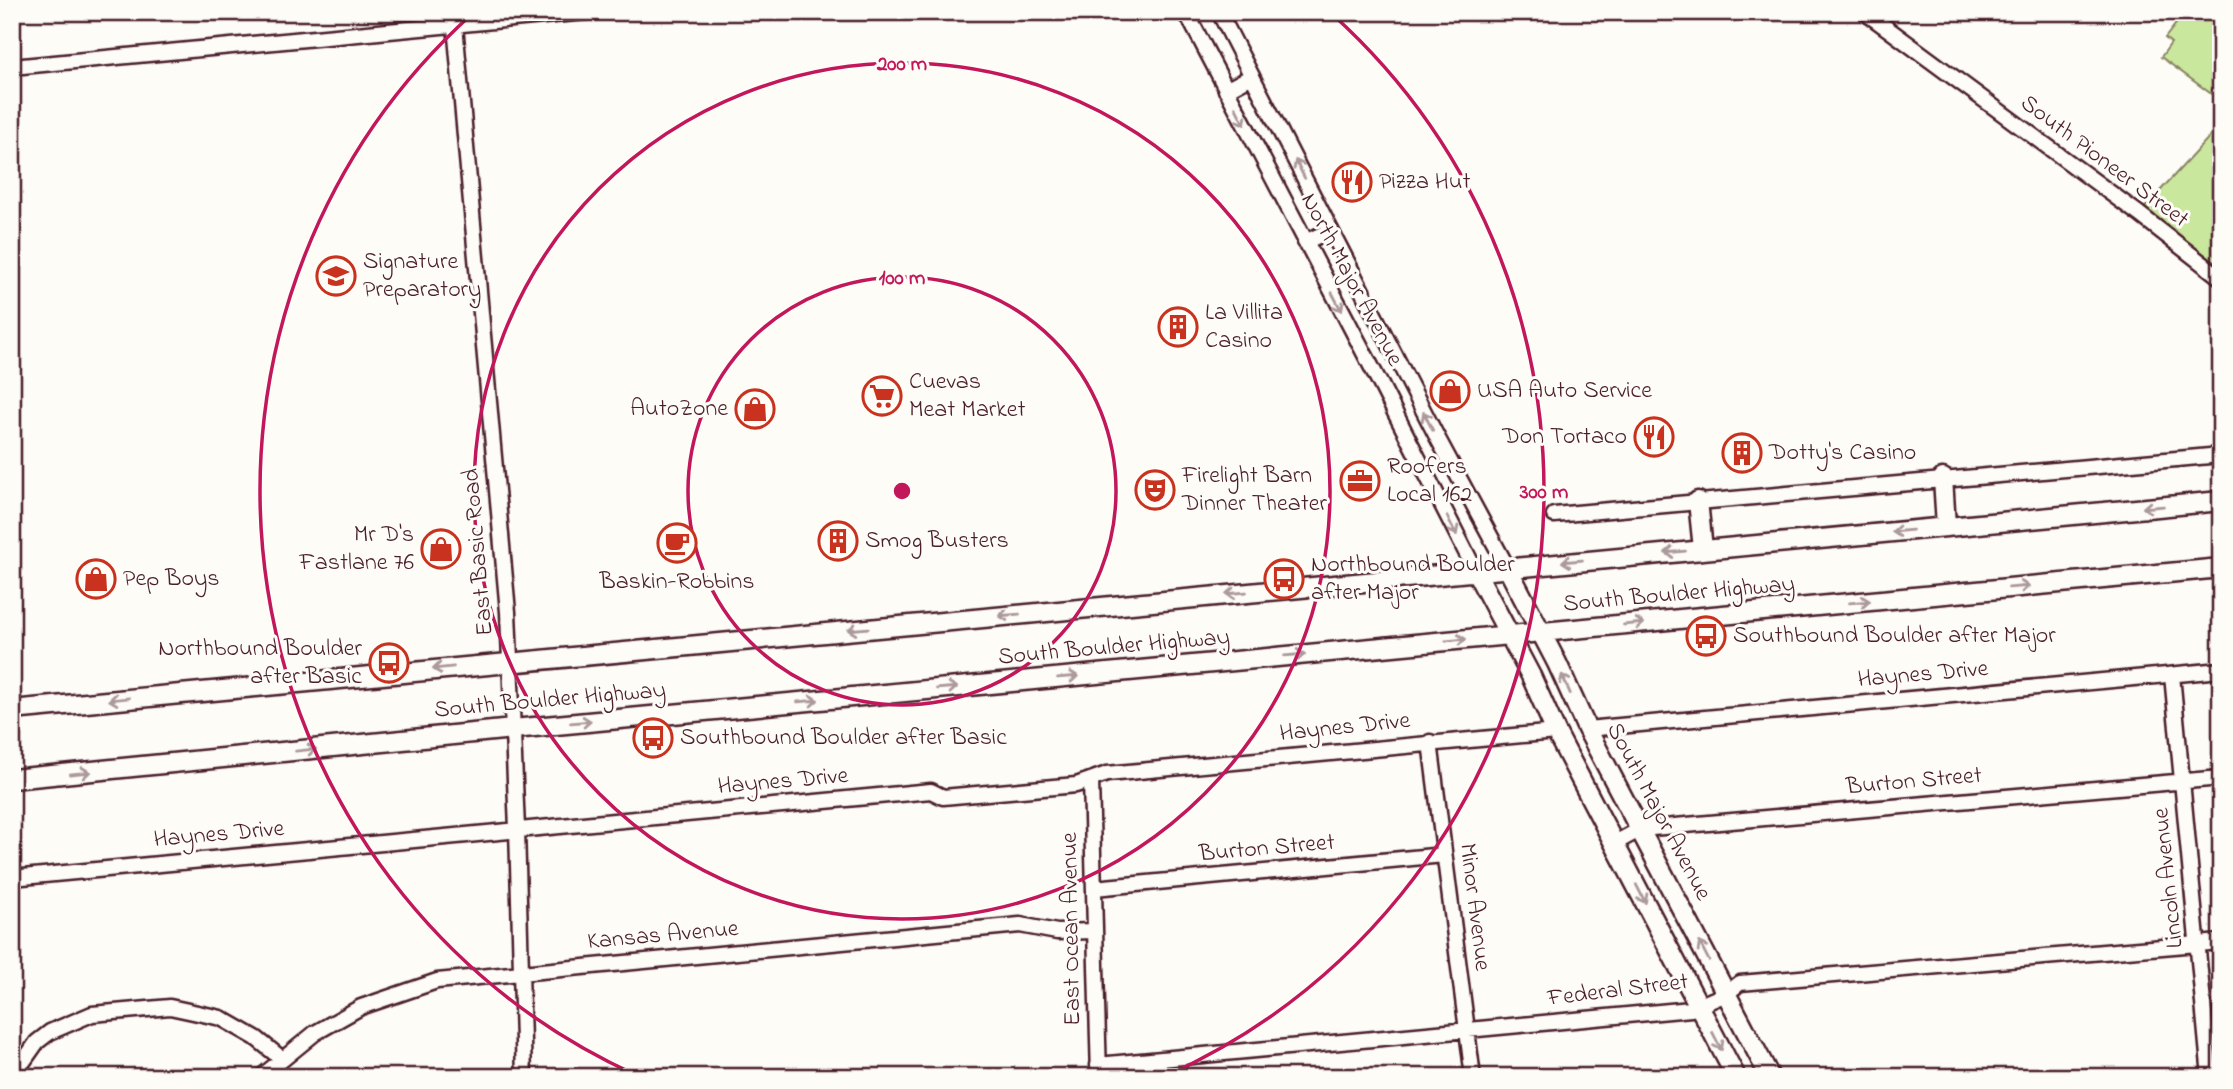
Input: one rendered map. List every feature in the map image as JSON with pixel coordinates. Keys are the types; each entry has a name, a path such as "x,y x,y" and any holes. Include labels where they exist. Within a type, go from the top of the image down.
{"main road":[{"path":"1943,478 1946,526"},
{"path":"1698,501 1703,549"},
{"name":"South Boulder Highway","path":"12,710 2221,501"},
{"name":"South Major Avenue","path":"1507,568 1587,729 1770,1077"},
{"name":"South Boulder Highway","path":"12,779 513,729 2221,568"},
{"path":"1475,570 1510,635 1556,732 1736,1077"}],"street":[{"path":"12,67 587,12"},
{"name":"North Major Avenue","path":"1186,12 1475,570"},
{"name":"North Major Avenue","path":"1219,12 1507,568"},
{"name":"South Pioneer Street","path":"1865,12 2139,214 2221,278"},
{"name":"East Basic Road","path":"455,25 508,612 524,1077"},
{"path":"1226,90 1252,76"},
{"path":"1305,242 1331,230"},
{"path":"1554,515 2221,454"},
{"name":"Haynes Drive","path":"1587,729 2221,670"},
{"name":"Lincoln Avenue","path":"2172,675 2210,1077"},
{"name":"Haynes Drive","path":"12,878 931,791 943,797 1076,785 1107,774 1556,732"},
{"name":"Minor Avenue","path":"1430,742 1473,1077"},
{"name":"Burton Street","path":"1615,843 1641,829 2221,778"},
{"name":"East Ocean Avenue","path":"1091,780 1099,1071"},
{"name":"Burton Street","path":"1094,888 1444,855"},
{"name":"Kansas Avenue","path":"261,1077 315,1033 361,1007 437,981 1020,925 1057,932 1095,931"},
{"name":"Federal Street","path":"1099,1071 1467,1030 1691,1009 1726,994 1740,983 2221,942"},
{"path":"16,1077 18,1069 37,1042 50,1032 92,1014 170,1007 221,1018 256,1038 282,1059"}],"green space":[{"path":"2185,12 2221,12 2221,101 2161,57 2171,43 2165,38"},
{"path":"2221,124 2221,278 2139,214"}],"place":[{"name":"Pizza Hut","path":"1352,182"},
{"name":"Signature Preparatory","path":"336,276"},
{"name":"La Villita Casino","path":"1178,327"},
{"name":"USA Auto Service","path":"1450,391"},
{"name":"Cuevas Meat Market","path":"882,396"},
{"name":"AutoZone","path":"755,409"},
{"name":"Don Tortaco","path":"1654,437"},
{"name":"Dotty's Casino","path":"1742,453"},
{"name":"Roofers Local 162","path":"1360,481"},
{"name":"Firelight Barn Dinner Theater","path":"1155,490"},
{"name":"Smog Busters","path":"838,541"},
{"name":"Baskin-Robbins","path":"677,543"},
{"name":"Mr D's Fastlane 76","path":"441,549"},
{"name":"Pep Boys","path":"96,579"},
{"name":"Northbound Boulder after Major","path":"1284,579"},
{"name":"Southbound Boulder after Major","path":"1706,636"},
{"name":"Northbound Boulder after Basic","path":"389,663"},
{"name":"Southbound Boulder after Basic","path":"653,738"}]}
